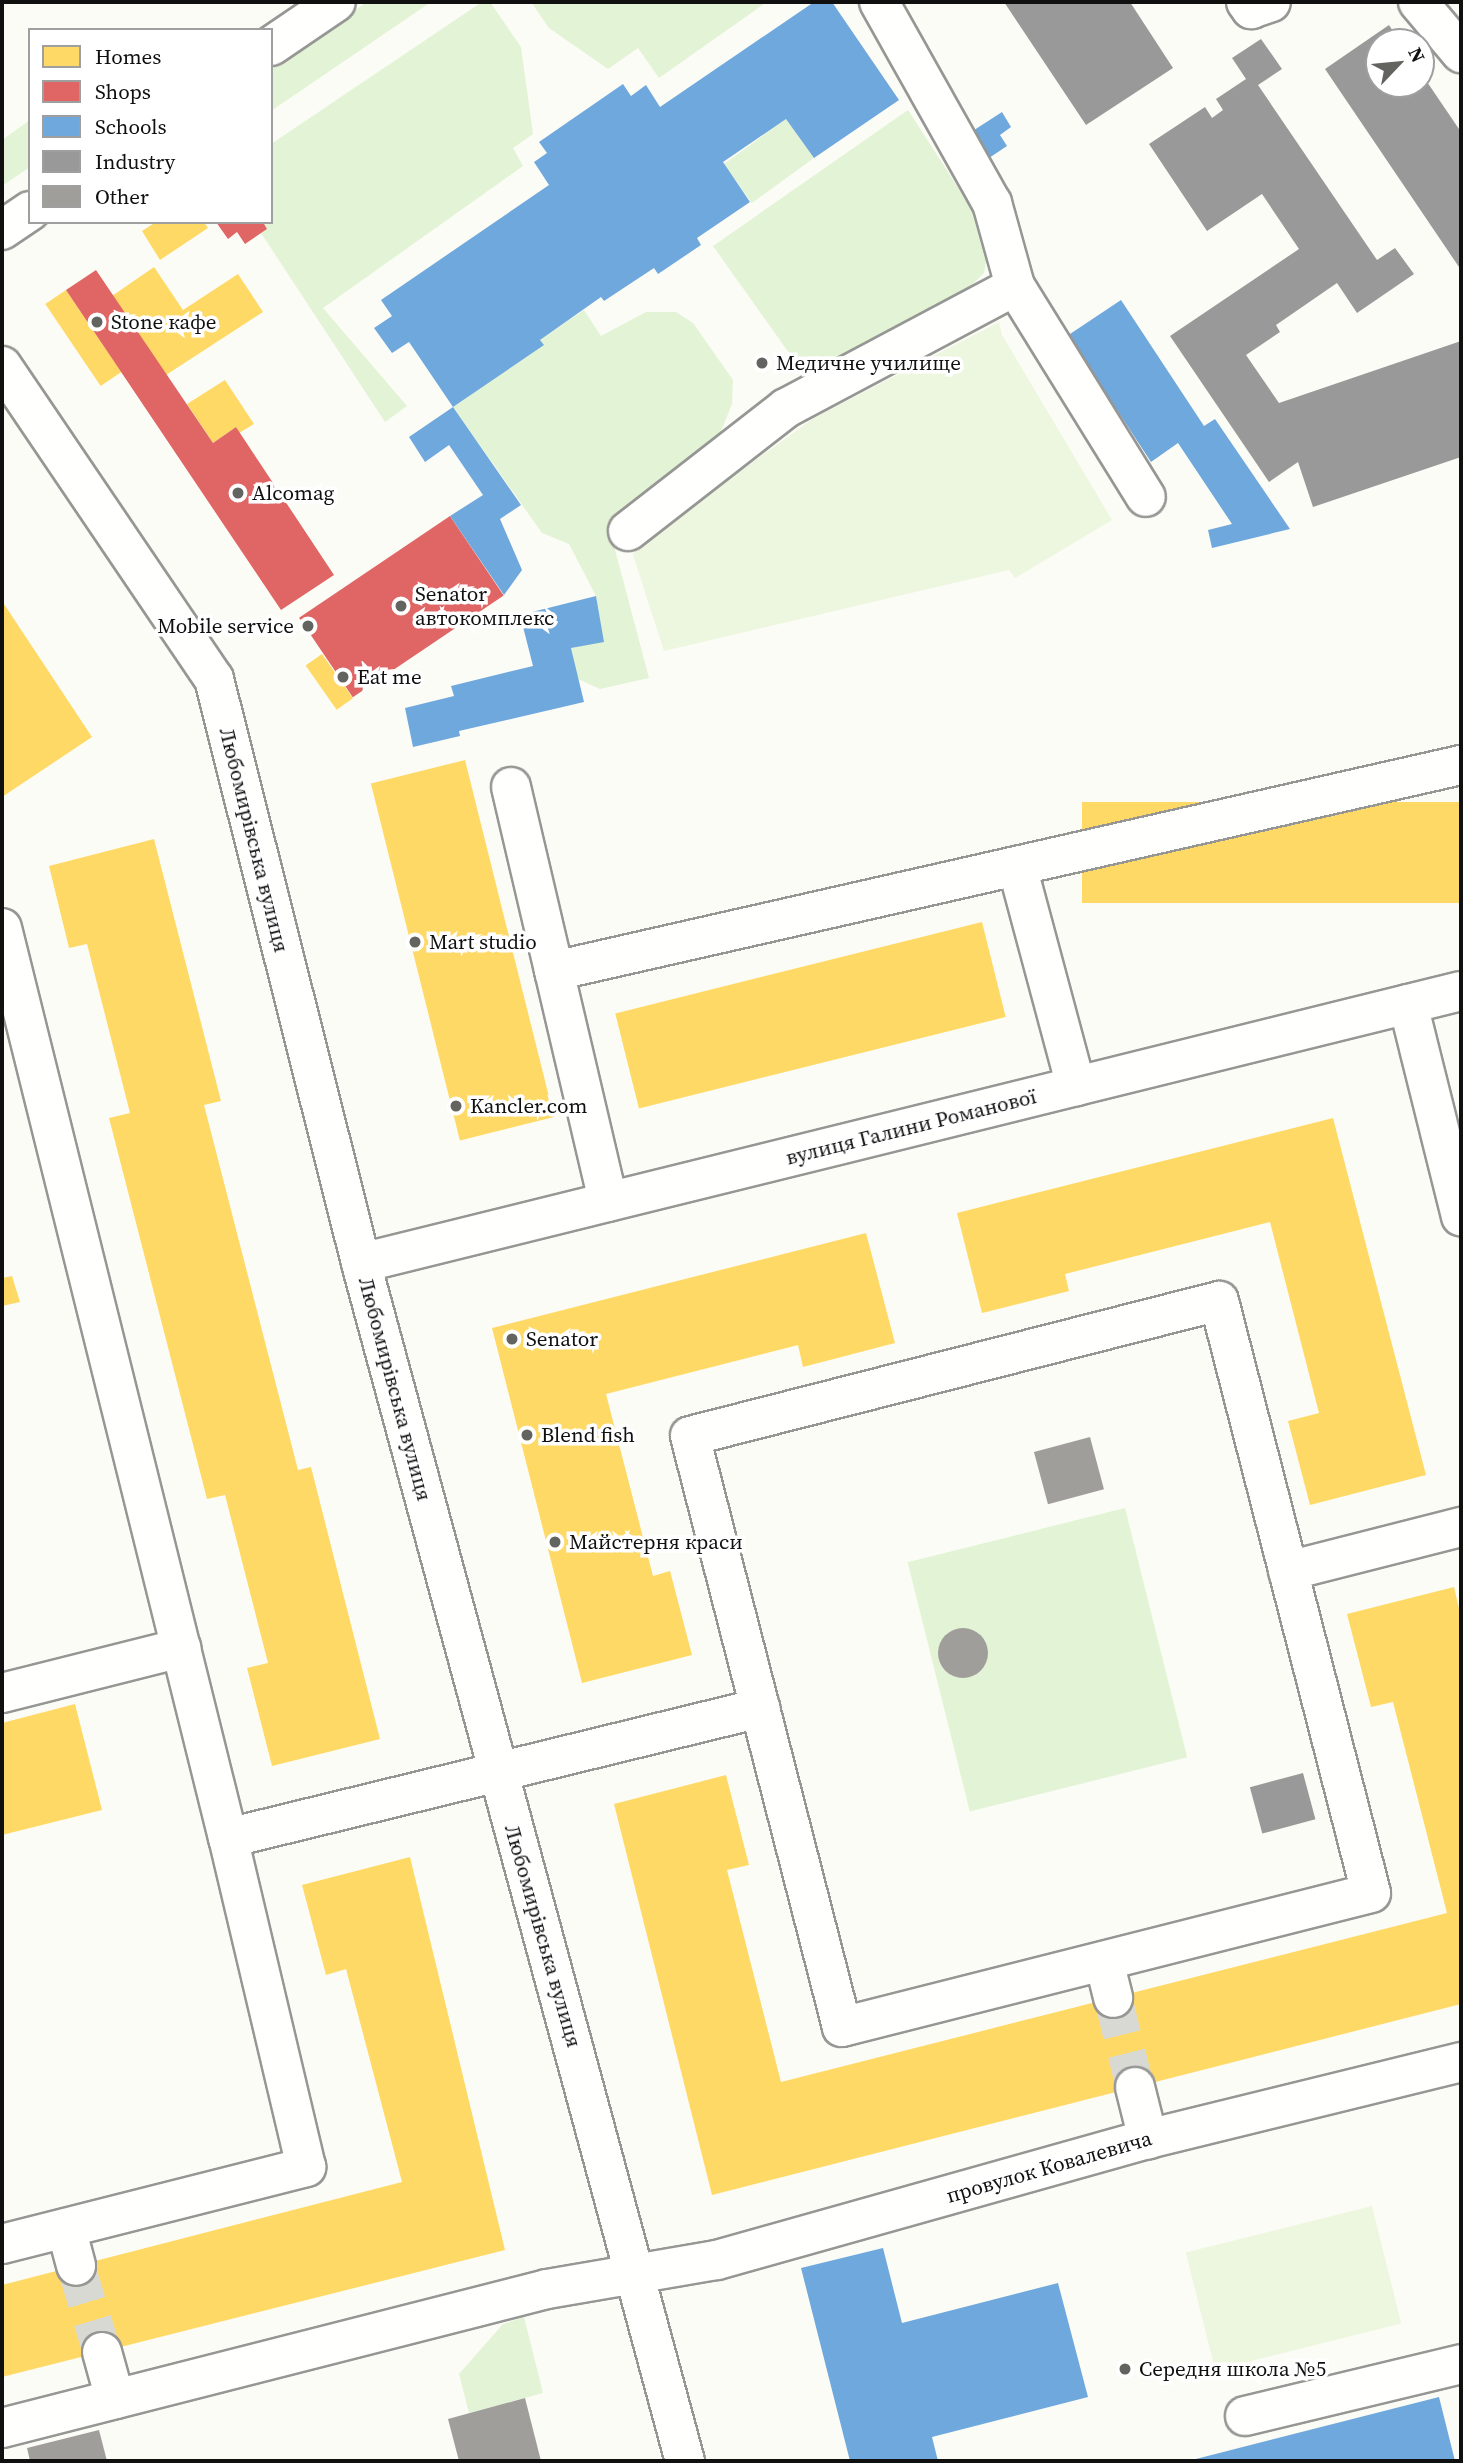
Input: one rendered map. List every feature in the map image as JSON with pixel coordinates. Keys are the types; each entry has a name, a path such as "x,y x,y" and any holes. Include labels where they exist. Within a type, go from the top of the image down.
{"street":[{"path":"273,45 336,2"},
{"path":"879,2 992,203 1015,286 1146,497"},
{"path":"1246,2 1251,9 1271,2"},
{"path":"1418,2 1461,53"},
{"path":"2,230 28,212"},
{"path":"628,531 786,408 1015,286"},
{"name":"Любомирівська вулиця","path":"2,366 214,679 361,1263 498,1775 637,2275 685,2461"},
{"path":"554,971 1461,765"},
{"path":"511,787 608,1202"},
{"path":"1017,866 1076,1086"},
{"path":"2,928 228,1838 306,2167 2,2244"},
{"name":"вулиця Галини Романової","path":"361,1263 1461,991"},
{"path":"1408,1004 1461,1216"},
{"path":"1219,1301 1288,1571 1371,1893 842,2027 690,1436 1219,1301"},
{"path":"1288,1571 1461,1527"},
{"path":"2,1693 181,1648"},
{"path":"228,1838 498,1775 760,1708"},
{"path":"1104,1961 1113,1998"},
{"name":"провулок Ковалевича","path":"2,2428 547,2289 717,2260 1148,2138 1461,2062"},
{"path":"1135,2087 1148,2138"},
{"path":"66,2228 76,2266"},
{"path":"102,2352 115,2399"},
{"path":"1245,2416 1461,2364"}],"green space":[{"path":"367,2 431,2 273,110 273,66"},
{"path":"482,2 490,2 521,47 533,134 513,148 523,166 323,308 407,406 385,422 261,233 267,229 264,224 273,224 273,143"},
{"path":"531,2 767,2 659,78 638,48 608,69 549,28"},
{"path":"908,110 979,220 988,251 984,273 966,291 849,358 827,364 794,360 713,246"},
{"path":"786,119 814,158 752,203 724,164"},
{"path":"28,121 28,168 2,186 2,140"},
{"path":"584,310 601,336 646,312 676,312 693,323 733,380 732,404 708,463 609,527 649,678 600,689 578,679 571,648 603,641 596,596 569,544 542,533 453,407 543,345 540,340"},
{"path":"999,322 1002,335 1112,520 1015,578 1009,570 664,651 633,555 639,544 814,418"},
{"path":"1125,1508 1187,1757 970,1812 908,1562"},
{"path":"1372,2206 1401,2323 1215,2370 1186,2252"},
{"path":"524,2317 543,2393 469,2413 459,2374 503,2324"}],"building: Homes":[{"path":"153,224 205,224 208,228 160,260 142,231"},
{"path":"154,267 183,310 238,274 263,312 166,375 112,296"},
{"path":"66,290 121,372 101,386 45,304"},
{"path":"225,380 254,424 239,433 236,427 213,443 187,404"},
{"path":"2,601 92,737 2,797"},
{"path":"322,654 353,698 337,710 306,665"},
{"path":"465,760 554,1117 460,1141 371,783"},
{"path":"1082,802 1461,802 1461,903 1082,903"},
{"path":"154,839 221,1101 204,1105 298,1470 311,1467 380,1739 272,1766 247,1668 268,1663 225,1495 207,1499 109,1118 130,1113 87,944 69,948 49,866"},
{"path":"982,922 1006,1017 639,1109 615,1013"},
{"path":"1333,1118 1426,1475 1310,1505 1288,1421 1319,1413 1270,1222 1065,1274 1069,1291 982,1313 957,1213"},
{"path":"866,1233 895,1343 803,1367 798,1345 606,1394 653,1576 670,1571 692,1655 582,1683 492,1328"},
{"path":"12,1276 20,1302 2,1306 2,1278"},
{"path":"1454,1587 1461,1617 1461,2004 712,2195 614,1804 726,1775 749,1865 727,1870 781,2082 1447,1913 1393,1702 1371,1707 1347,1614"},
{"path":"75,1704 102,1810 2,1835 2,1723"},
{"path":"410,1857 505,2250 2,2377 2,2285 402,2182 346,1969 326,1975 302,1885"}],"building: Shops":[{"path":"217,224 264,224 267,229 245,244 237,232 228,239"},
{"path":"96,270 213,443 236,427 334,575 281,610 66,290"},
{"name":"Senator автокомплекс","path":"450,516 504,596 353,697 299,618"}],"building: Schools":[{"path":"814,2 832,2 899,100 814,158 786,119 723,162 750,202 697,238 701,245 658,274 654,268 604,301 601,297 540,340 544,345 453,407 409,342 392,353 374,328 392,316 381,300 549,185 534,162 547,153 539,142 623,84 631,96 646,85 660,107"},
{"path":"1002,112 1011,127 1000,135 1007,146 986,160 968,134"},
{"path":"1121,300 1204,426 1215,419 1290,529 1212,548 1208,530 1232,524 1178,443 1151,462 1117,410 1108,417 1093,393 1101,388 1067,336"},
{"path":"453,407 521,505 500,519 522,570 504,595 450,516 483,495 449,445 425,462 409,437"},
{"path":"596,596 604,642 571,648 584,702 459,731 460,736 413,747 405,708 454,696 451,686 533,666 520,615"},
{"path":"883,2248 902,2323 1058,2283 1088,2397 932,2437 938,2461 850,2461 801,2268"},
{"path":"1439,2397 1455,2461 1192,2461 1192,2460"}],"building: Industry":[{"path":"1004,2 1130,2 1173,68 1086,125"},
{"path":"1261,39 1282,69 1258,85 1377,260 1395,248 1414,274 1357,313 1337,283 1276,325 1280,332 1246,355 1279,403 1461,341 1461,457 1313,507 1298,462 1269,482 1170,336 1299,249 1262,194 1207,231 1149,144 1205,107 1212,118 1223,110 1216,99 1246,79 1232,58"},
{"path":"1365,42 1365,98 1435,98 1435,94 1461,132 1461,270 1325,69"},
{"path":"1303,1773 1315,1819 1262,1834 1250,1787"}],"building: Other":[{"path":"1090,1437 1104,1489 1048,1504 1034,1452"},
{"path":"963,1628 981,1635 988,1653 981,1671 963,1678 945,1671 938,1653 945,1635"},
{"path":"525,2398 541,2461 459,2461 448,2419"},
{"path":"99,2430 107,2461 30,2461 27,2448"}],"tunnel":[{"path":"1113,1998 1135,2087"},
{"path":"76,2266 102,2352"}],"place":[{"name":"Stone кафе","path":"97,322"},
{"name":"Медичне училище","path":"762,363"},
{"name":"Alcomag","path":"238,493"},
{"name":"Senator автокомплекс","path":"401,606"},
{"name":"Mobile service","path":"308,626"},
{"name":"Eat me","path":"343,677"},
{"name":"Mart studio","path":"415,942"},
{"name":"Kancler.com","path":"456,1106"},
{"name":"Senator","path":"512,1339"},
{"name":"Blend fish","path":"527,1435"},
{"name":"Майстерня краси","path":"555,1542"},
{"name":"Середня школа №5","path":"1125,2369"}]}
